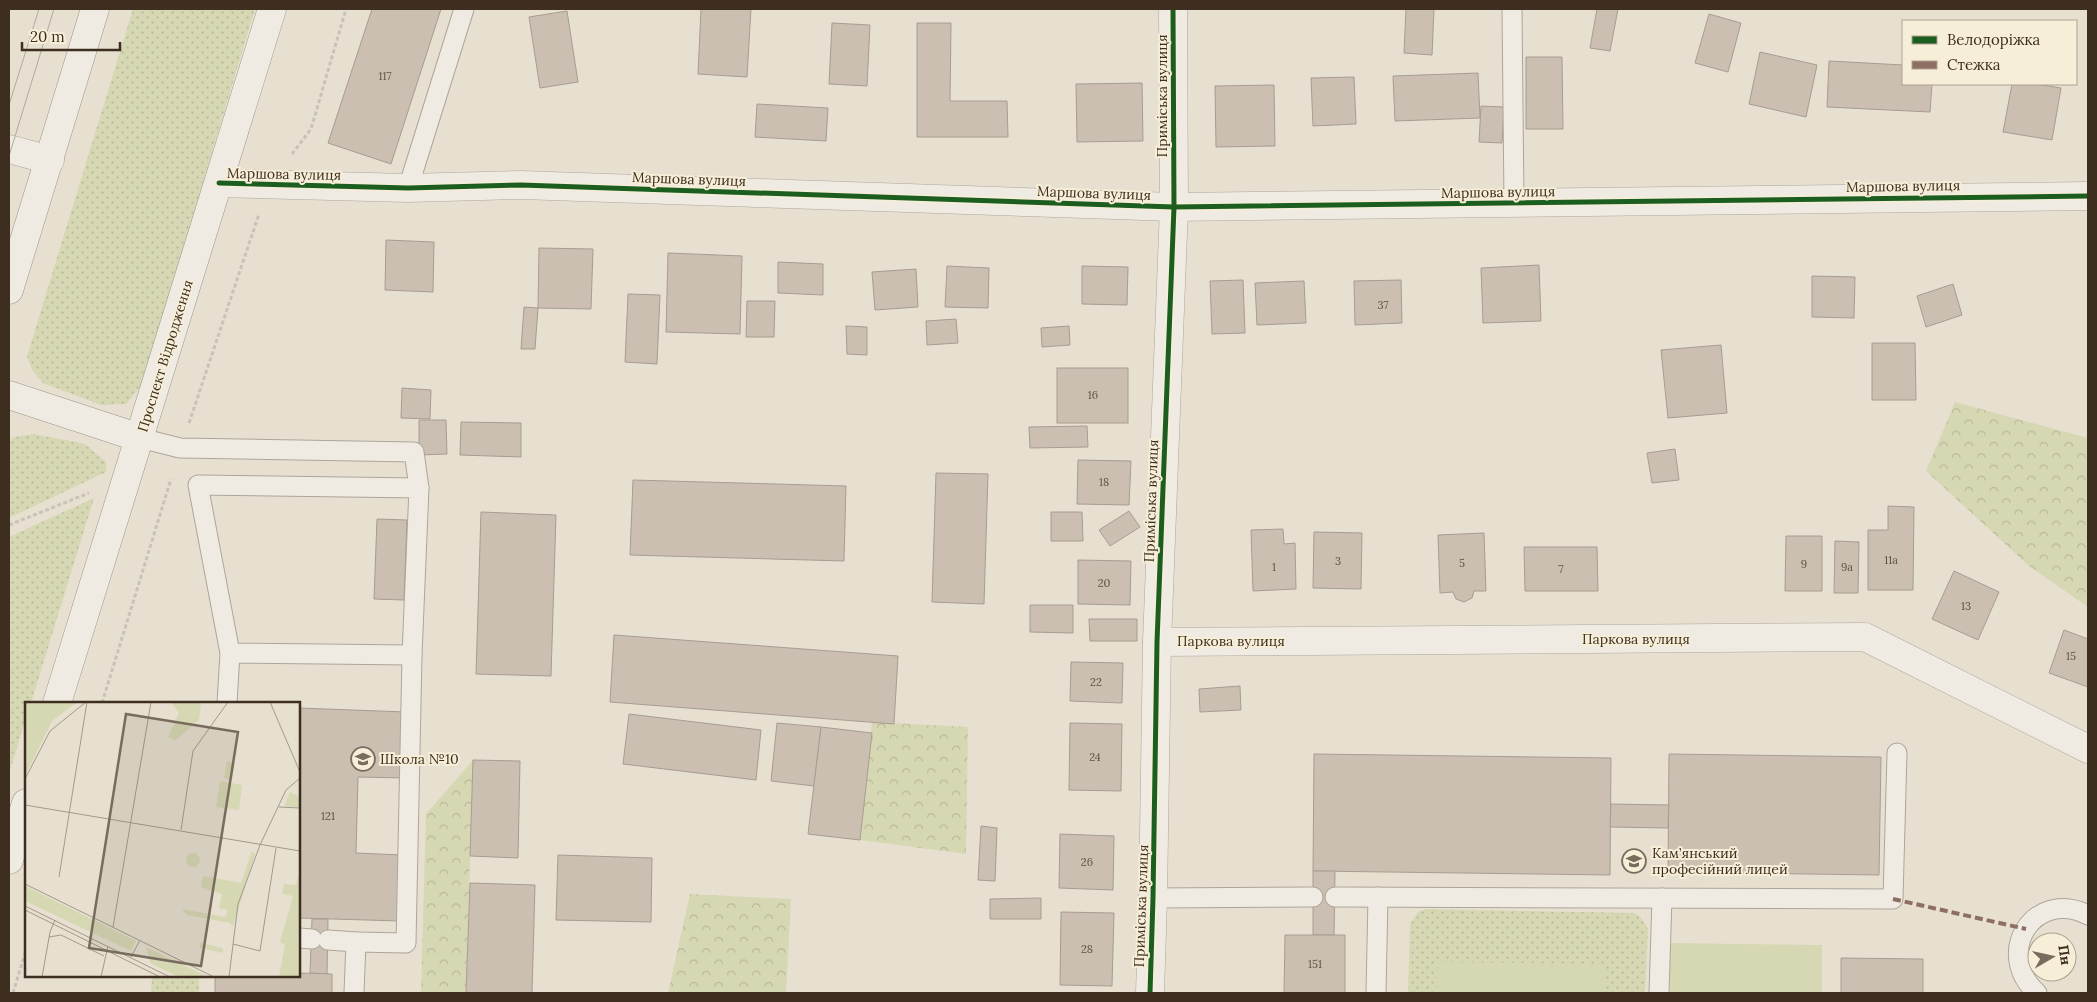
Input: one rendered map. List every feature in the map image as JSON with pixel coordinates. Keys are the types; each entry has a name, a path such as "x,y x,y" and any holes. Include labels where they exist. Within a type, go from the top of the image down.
{"street":[{"path":"9,290 95,9"},
{"name":"Проспект Відродження","path":"57,702 272,9"},
{"name":"Приміська вулиця","path":"1150,993 1157,642 1174,207 1173,9"},
{"path":"9,149 50,160"},
{"name":"Маршова вулиця","path":"219,183 408,188 521,185 1174,207 2088,196"},
{"path":"9,395 140,438"},
{"name":"Паркова вулиця","path":"1157,642 1864,637 2088,749"},
{"path":"9,860 25,806"}],"lane":[{"path":"408,188 464,9"},
{"path":"1512,9 1514,203"},
{"path":"140,438 180,448 414,452 419,488 412,655 406,943 313,939"},
{"path":"227,702 230,653 198,485 419,488"},
{"path":"230,653 412,655"},
{"path":"1335,897 1893,899 1896,753"},
{"path":"1153,898 1313,896"},
{"path":"1376,993 1378,897"},
{"path":"1659,993 1662,898"},
{"path":"2038,993 2027,984 2020,971 2017,956 2019,942 2026,928 2035,918 2048,910 2070,908 2088,915"},
{"path":"354,993 356,942"}],"path":[{"path":"102,702 180,448 269,184 312,129 346,9"},
{"path":"9,525 106,486 124,488"},
{"path":"13,993 25,953"}],"green space":[{"path":"133,9 255,9 142,385 126,404 101,405 43,383 32,370 27,356"},
{"path":"1955,402 2088,438 2088,607 2029,566 1926,471"},
{"path":"34,434 85,444 106,462 106,472 9,518 9,441 14,437"},
{"path":"94,498 31,702 25,702 25,721 9,774 9,537"},
{"path":"872,722 968,727 966,854 860,840"},
{"path":"473,760 466,993 421,993 426,814"},
{"path":"690,894 791,899 786,993 668,993"},
{"path":"1426,909 1633,913 1640,916 1648,929 1645,993 1408,993 1410,924 1418,912"},
{"path":"1670,943 1822,945 1822,993 1670,993"},
{"path":"1437,962 1604,964 1604,993 1437,993"},
{"path":"152,977 199,977 199,993 151,993"}],"building":[{"path":"372,9 441,9 391,164 328,143"},
{"path":"701,9 751,9 747,77 698,74"},
{"path":"1406,9 1434,9 1432,55 1404,53"},
{"path":"1597,9 1618,9 1610,51 1590,48"},
{"path":"567,11 578,82 540,88 529,17"},
{"path":"1709,14 1741,23 1728,72 1695,63"},
{"path":"832,23 870,25 867,86 829,84"},
{"path":"917,23 951,23 950,101 1007,101 1008,137 917,137"},
{"path":"1760,52 1817,65 1806,117 1749,104"},
{"path":"1526,57 1562,57 1563,129 1526,129"},
{"path":"1829,61 1902,65 1902,85 1932,85 1930,112 1827,107"},
{"path":"1478,73 1480,118 1395,121 1393,76"},
{"path":"1354,77 1356,124 1313,126 1311,78"},
{"path":"1142,83 1143,141 1077,142 1076,84"},
{"path":"1274,85 1275,146 1216,147 1215,86"},
{"path":"2012,85 2042,85 2061,88 2052,140 2003,132"},
{"path":"757,104 828,108 826,141 755,137"},
{"path":"1481,106 1504,107 1502,143 1479,142"},
{"path":"386,240 434,242 433,292 385,290"},
{"path":"539,248 593,249 591,309 538,308"},
{"path":"668,253 742,256 740,334 666,332"},
{"path":"778,262 823,264 823,295 778,293"},
{"path":"1539,265 1541,321 1483,323 1481,268"},
{"path":"947,266 989,268 988,308 945,307"},
{"path":"1082,266 1128,267 1127,305 1082,304"},
{"path":"916,269 918,307 875,310 872,272"},
{"path":"1812,276 1855,277 1854,318 1812,317"},
{"path":"1243,280 1245,333 1212,334 1210,281"},
{"path":"1401,280 1402,323 1355,325 1354,281"},
{"path":"1304,281 1306,323 1257,325 1255,283"},
{"path":"1953,284 1962,315 1926,327 1917,296"},
{"path":"628,294 660,295 657,364 625,362"},
{"path":"747,301 775,301 774,337 746,337"},
{"path":"524,307 538,308 535,349 521,349"},
{"path":"956,319 958,343 927,345 926,321"},
{"path":"846,326 867,327 867,355 847,354"},
{"path":"1069,326 1070,345 1042,347 1041,328"},
{"path":"1872,343 1915,343 1916,400 1872,400"},
{"path":"1721,345 1727,413 1668,418 1661,350"},
{"path":"1057,368 1128,368 1128,423 1057,423"},
{"path":"402,388 431,390 430,419 401,418"},
{"path":"419,420 446,420 447,454 419,455"},
{"path":"461,422 521,423 521,457 460,455"},
{"path":"1087,426 1088,447 1030,448 1029,427"},
{"path":"1675,449 1679,480 1652,483 1647,453"},
{"path":"1078,460 1131,461 1129,505 1077,504"},
{"path":"936,473 988,474 984,604 932,602"},
{"path":"633,480 846,486 844,561 630,555"},
{"path":"1888,506 1914,507 1913,590 1868,590 1868,530 1888,530"},
{"path":"1129,511 1140,527 1110,546 1099,530"},
{"path":"481,512 556,515 551,676 476,674"},
{"path":"1051,512 1082,512 1083,541 1051,541"},
{"path":"377,519 407,520 404,600 374,599"},
{"path":"1283,529 1284,544 1295,543 1296,589 1253,591 1251,530"},
{"path":"1314,532 1362,533 1361,589 1313,588"},
{"path":"1484,533 1486,591 1474,591 1472,598 1464,602 1456,599 1453,592 1440,593 1438,535"},
{"path":"1786,536 1822,536 1822,591 1785,591"},
{"path":"1835,541 1859,542 1858,593 1834,593"},
{"path":"1524,547 1597,547 1598,591 1525,591"},
{"path":"1078,560 1131,561 1130,605 1078,604"},
{"path":"1954,571 1999,592 1978,640 1932,619"},
{"path":"1030,605 1073,605 1073,633 1030,632"},
{"path":"1089,619 1137,619 1137,641 1090,641"},
{"path":"2064,630 2088,639 2088,687 2049,673"},
{"path":"614,635 898,656 894,724 610,702"},
{"path":"1071,662 1123,663 1122,703 1070,701"},
{"path":"1240,686 1241,710 1200,712 1199,689"},
{"path":"300,708 406,712 404,778 358,777 356,853 402,855 400,921 300,918"},
{"path":"629,714 761,730 756,780 623,764"},
{"path":"777,723 821,727 814,786 771,781"},
{"path":"1070,723 1122,724 1121,791 1069,790"},
{"path":"821,727 872,733 860,840 808,834"},
{"path":"1314,754 1611,758 1610,875 1313,871"},
{"path":"1669,754 1881,757 1879,875 1668,872"},
{"path":"473,760 520,761 518,858 470,856"},
{"path":"1611,804 1669,805 1668,828 1610,827"},
{"path":"981,826 997,828 995,881 978,880"},
{"path":"1060,834 1114,836 1113,890 1059,888"},
{"path":"558,855 652,858 651,922 556,920"},
{"path":"1313,871 1335,871 1334,935 1313,935"},
{"path":"470,883 535,885 532,993 466,993"},
{"path":"1041,898 1041,919 990,919 990,899"},
{"path":"1061,912 1114,913 1112,986 1060,985"},
{"path":"312,919 328,919 327,974 310,973"},
{"path":"1285,935 1345,935 1345,993 1284,993"},
{"path":"1841,958 1923,959 1923,993 1841,993"},
{"path":"300,973 332,974 332,993 215,993 215,977 300,977"}],"tram line":[{"path":"9,105 39,9"},
{"path":"9,156 54,9"}],"marked path":[{"path":"1893,899 2026,929"}],"cycle path":[{"path":"1150,993 1157,642 1174,207 1173,9"},
{"path":"219,183 408,188 521,185 1174,207 2088,196"}],"place":[{"name":"Школа №10","path":"363,759"},
{"name":"Кам’янський професійний лицей","path":"1634,861"}]}
